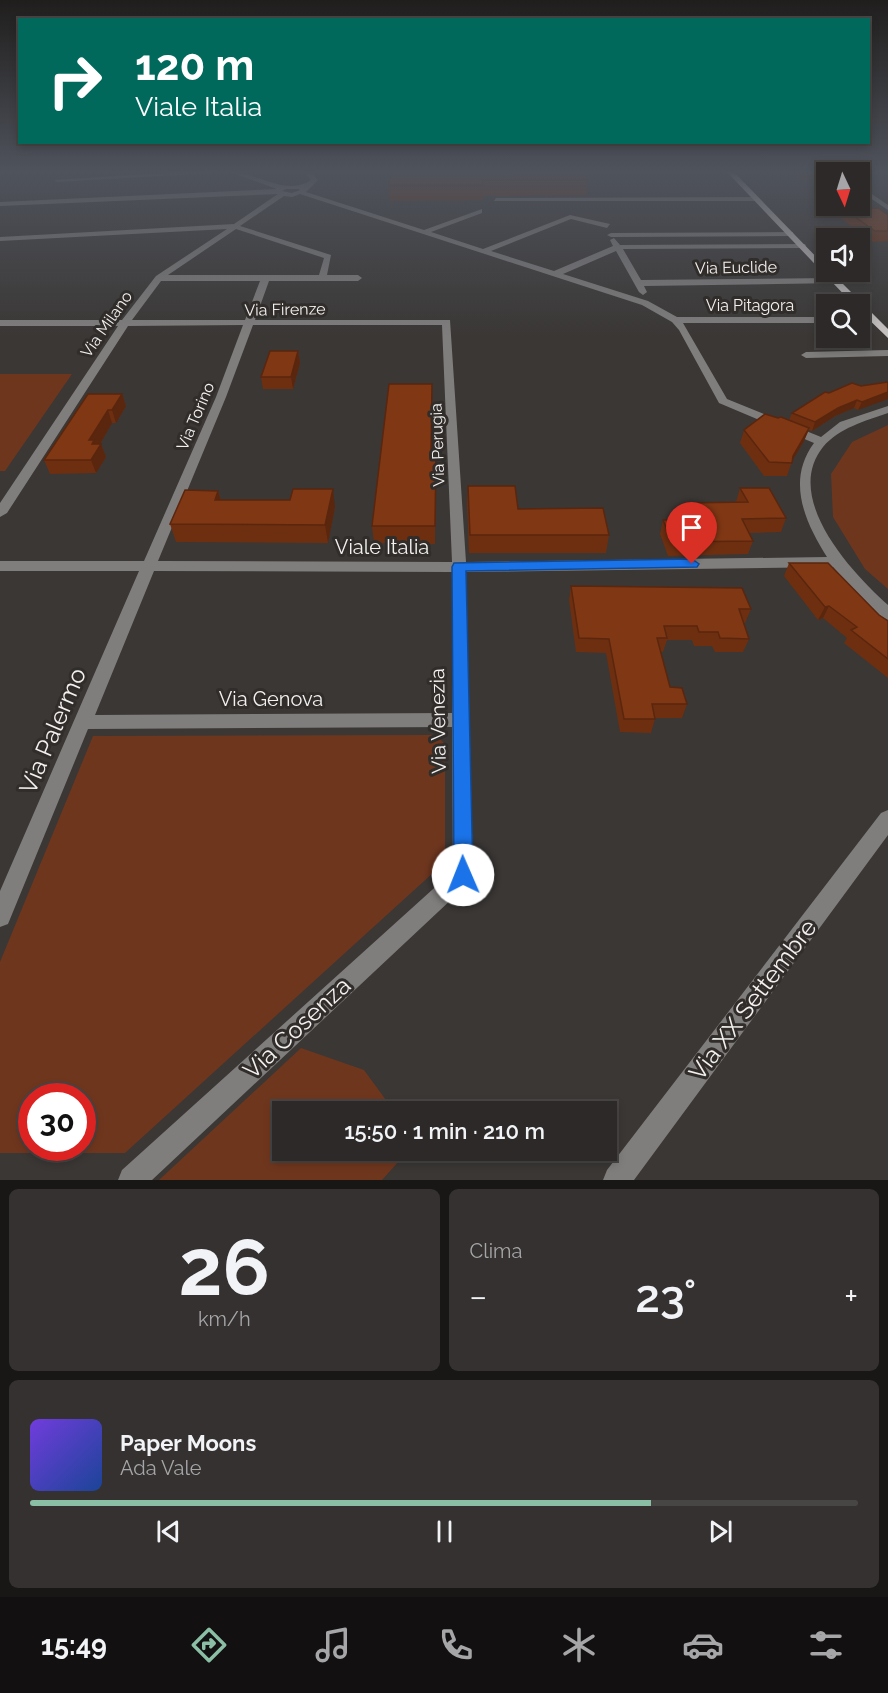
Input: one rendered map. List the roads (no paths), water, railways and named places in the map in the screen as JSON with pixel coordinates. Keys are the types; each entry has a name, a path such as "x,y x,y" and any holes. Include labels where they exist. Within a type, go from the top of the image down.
{"main road":[{"path":"783,227 816,261"},
{"path":"836,282 848,294"},
{"path":"870,316 888,335"}],"street":[{"path":"0,239 214,227"},
{"name":"Via Milano","path":"0,513 124,324 159,278 231,227"},
{"path":"236,227 328,257 322,278"},
{"path":"410,227 645,303 675,320 683,329 723,401 823,442"},
{"path":"424,232 437,227"},
{"path":"484,251 543,227"},
{"path":"608,227 646,297 645,303"},
{"path":"612,235 790,234"},
{"path":"555,274 618,247 802,246"},
{"name":"Via Torino","path":"150,566 250,324 266,277"},
{"path":"159,278 357,278"},
{"name":"Via Euclide","path":"638,283 816,281"},
{"name":"Via Pitagora","path":"675,320 816,320"},
{"name":"Via Firenze","path":"0,324 447,322"},
{"name":"Via Perugia","path":"447,322 459,567"},
{"path":"806,355 888,353"},
{"path":"888,409 855,420 837,429 810,459 805,480 806,504 816,532 835,562 869,599 888,614"},
{"name":"Viale Italia","path":"0,566 459,567 835,562"},
{"name":"Via Palermo","path":"0,916 150,566"},
{"name":"Via Venezia","path":"459,567 463,875"},
{"name":"Via Genova","path":"83,722 460,720"},
{"name":"Via XX Settembre","path":"617,1180 888,819"},
{"name":"Via Cosenza","path":"132,1180 463,875"}]}
